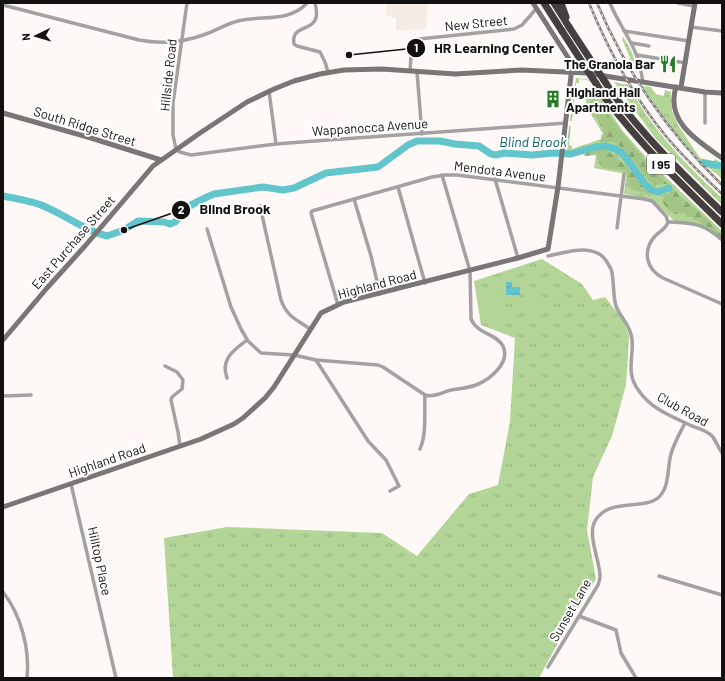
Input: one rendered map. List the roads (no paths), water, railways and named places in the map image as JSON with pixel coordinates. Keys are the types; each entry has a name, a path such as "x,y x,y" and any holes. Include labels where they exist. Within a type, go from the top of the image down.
{"highway":[{"name":"I 95","path":"544,3 606,99 630,130 659,162 722,224"},
{"name":"I 95","path":"554,3 613,94 636,124 654,145 722,212"},
{"path":"561,3 569,27"}],"street":[{"name":"Hillside Road","path":"176,149 173,135 173,103 187,3"},
{"path":"3,5 139,40 159,42 182,40 207,34 238,21 289,15 303,8 307,3"},
{"path":"315,3 317,12 316,20 312,25 297,31 294,35 294,44 320,52 328,72"},
{"path":"533,3 569,59 572,72"},
{"path":"610,3 616,19 632,43 637,55 643,82"},
{"path":"678,3 695,4 686,63 679,87 674,97 675,108 680,122 694,138 722,158"},
{"name":"New Street","path":"410,71 411,56 419,39 514,29 522,25 536,9"},
{"path":"691,27 722,31"},
{"path":"624,31 689,41"},
{"path":"632,43 649,46"},
{"path":"637,55 686,63"},
{"path":"176,149 227,115 269,92 294,81 328,72 344,70 382,69 455,74 522,70 572,72 705,92 722,93"},
{"path":"417,72 422,134"},
{"name":"Highland Road","path":"3,507 201,439 234,424 265,398 274,387 321,313 338,305 548,249 558,187 572,72"},
{"path":"269,92 276,144"},
{"path":"705,92 705,123"},
{"name":"South Ridge Street","path":"3,113 161,160"},
{"name":"Wappanocca Avenue","path":"176,149 180,152 191,155 276,144 566,123"},
{"name":"East Purchase Street","path":"3,340 47,288 86,246 148,172 176,149"},
{"path":"617,228 624,174"},
{"path":"207,230 232,307 241,329 247,340 261,353 294,355 316,360 378,365 394,374 424,396 432,396 475,386 492,375 503,362 504,354 502,346 492,336 478,328 471,319 470,271 442,175"},
{"name":"Mendota Avenue","path":"338,305 312,214 314,210 442,175 495,179 621,195 652,201 665,214 668,222"},
{"path":"495,179 518,258"},
{"path":"398,187 425,282"},
{"path":"354,199 371,256 380,294"},
{"path":"260,206 284,309 288,314 310,329"},
{"path":"722,240 707,229 698,225 668,222 665,228 650,244 648,258 650,268 656,274 722,304"},
{"name":"Club Road","path":"548,256 587,250 601,255 612,271 616,306 629,325 631,332 632,344 630,368 634,385 650,403 667,415 704,431 713,437 722,453"},
{"path":"227,378 225,372 228,357 236,348 247,340"},
{"path":"316,360 368,441 386,460 399,486 390,491"},
{"path":"165,366 177,372 184,380 182,389 172,397 171,400 180,446"},
{"path":"3,396 31,395"},
{"path":"420,449 424,435 424,396"},
{"name":"Sunset Lane","path":"548,667 598,585 600,578 592,533 594,522 605,511 630,504 652,502 660,496 667,483 668,466 671,454 685,423"},
{"name":"Hilltop Place","path":"71,484 116,678"},
{"path":"659,576 722,595"},
{"path":"3,592 18,618 25,641 28,671 27,678"},
{"path":"579,616 616,630 624,661 636,678"}],"water":[{"path":"506,282 512,282 512,287 520,287 520,295 506,295"}],"waterway":[{"name":"Blind Brook","path":"3,196 26,200 43,206 84,227 107,236 124,230 138,221 164,222 170,224 175,222 191,205 214,194 263,187 283,190 294,188 326,173 378,167 408,145 417,141 440,141 479,146 491,154 496,155 504,153 532,155 554,153 571,154 595,147 605,146 616,149 622,153 651,190 658,192 669,188"},
{"name":"Blind Brook","path":"703,163 722,166"}],"railway":[{"path":"589,3 604,38 622,72 653,120 678,150 722,194"},
{"path":"597,3 621,54 650,100 683,144 722,185"}],"place":[{"name":"HR Learning Center","path":"349,55"},
{"name":"The Granola Bar","path":"668,64"},
{"name":"Highland Hall Apartments","path":"553,99"},
{"name":"Blind Brook","path":"124,230"}]}
